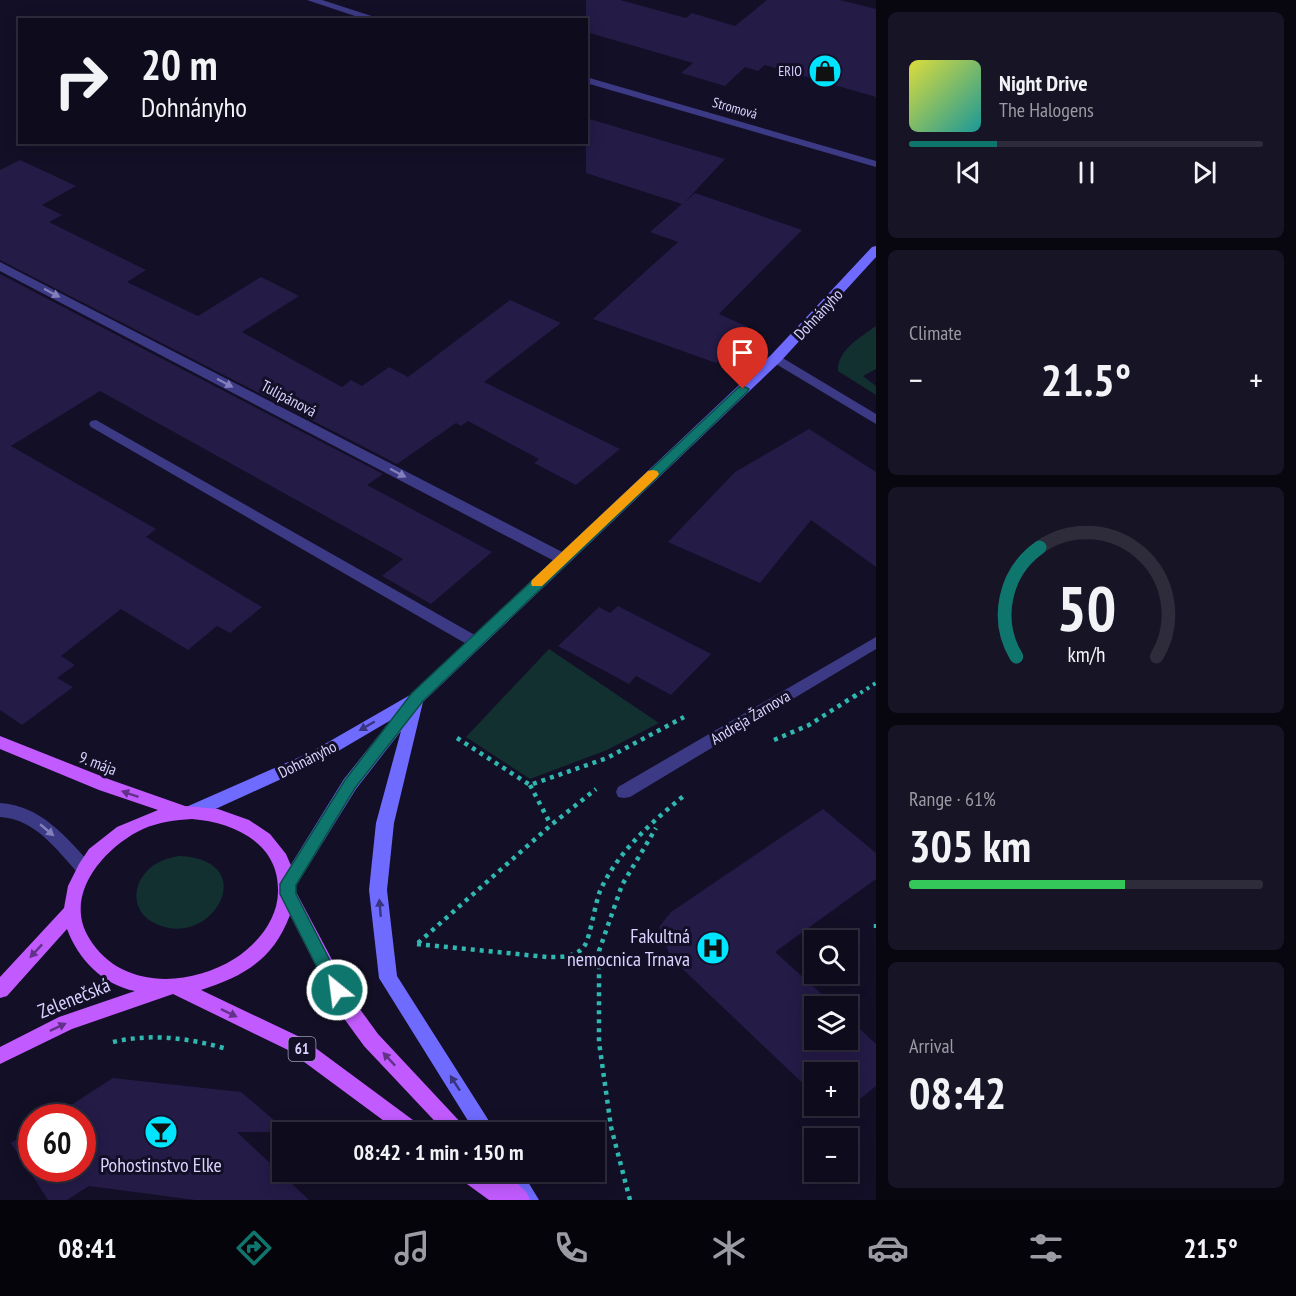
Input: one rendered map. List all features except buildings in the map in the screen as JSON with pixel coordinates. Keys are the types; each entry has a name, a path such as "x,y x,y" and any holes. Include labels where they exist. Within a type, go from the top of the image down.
{"main road":[{"name":"9. mája","path":"0,742 105,785 189,812"},
{"name":"61","path":"288,889 285,913 276,932 254,957 224,976 201,984 172,987 130,981 100,965 85,950 80,940 73,911 75,890 84,868 99,850 127,829 161,816 189,812 227,817 257,832 278,855 288,889 347,1007 371,1040 448,1122"},
{"path":"0,990 73,911"},
{"name":"61","path":"172,987 295,1044 400,1122"},
{"name":"Zelenečská","path":"0,1056 66,1023 172,987"},
{"path":"481,1182 506,1200"},
{"path":"503,1182 520,1200"}],"street":[{"path":"312,0 373,18"},
{"name":"Stromová","path":"588,81 876,164"},
{"name":"Dohnányho","path":"288,889 350,784 418,697 776,358 876,250"},
{"name":"Tulipánová","path":"0,266 563,559"},
{"path":"776,358 876,420"},
{"path":"96,424 475,642"},
{"name":"Andreja Žarnova","path":"624,792 876,642"},
{"path":"418,697 385,823 378,890 388,978 480,1122"},
{"name":"Dohnányho","path":"189,812 317,756 418,697"},
{"path":"0,810 11,809 43,825 84,868"},
{"path":"517,1182 529,1200"}],"path":[{"path":"770,742 809,725 876,683"},
{"path":"530,785 607,758 684,717 658,739"},
{"path":"457,738 530,785 551,825"},
{"path":"604,782 551,825 417,944 568,957 585,945 592,915 608,875 652,822 687,792"},
{"path":"630,1200 611,1127 599,1042 599,951 622,885 656,828"},
{"path":"101,1046 123,1040 174,1037 236,1052"}],"green space":[{"path":"876,326 876,369 863,376 876,386 876,395 838,371 841,357 846,350"},
{"path":"549,649 659,723 607,750 530,779 466,737"},
{"path":"179,856 204,861 219,872 224,886 220,901 210,915 195,925 177,929 156,924 148,919 142,913 136,899 139,883 150,868 163,860"}],"slow traffic":[{"path":"537,583 653,474"}],"place":[{"name":"ERIO","path":"825,71"},
{"name":"Fakultná nemocnica Trnava","path":"713,948"},
{"name":"Pohostinstvo Elke","path":"161,1132"}],"route":[{"path":"337,990 288,894 288,884 350,784 418,697 743,389"}]}
